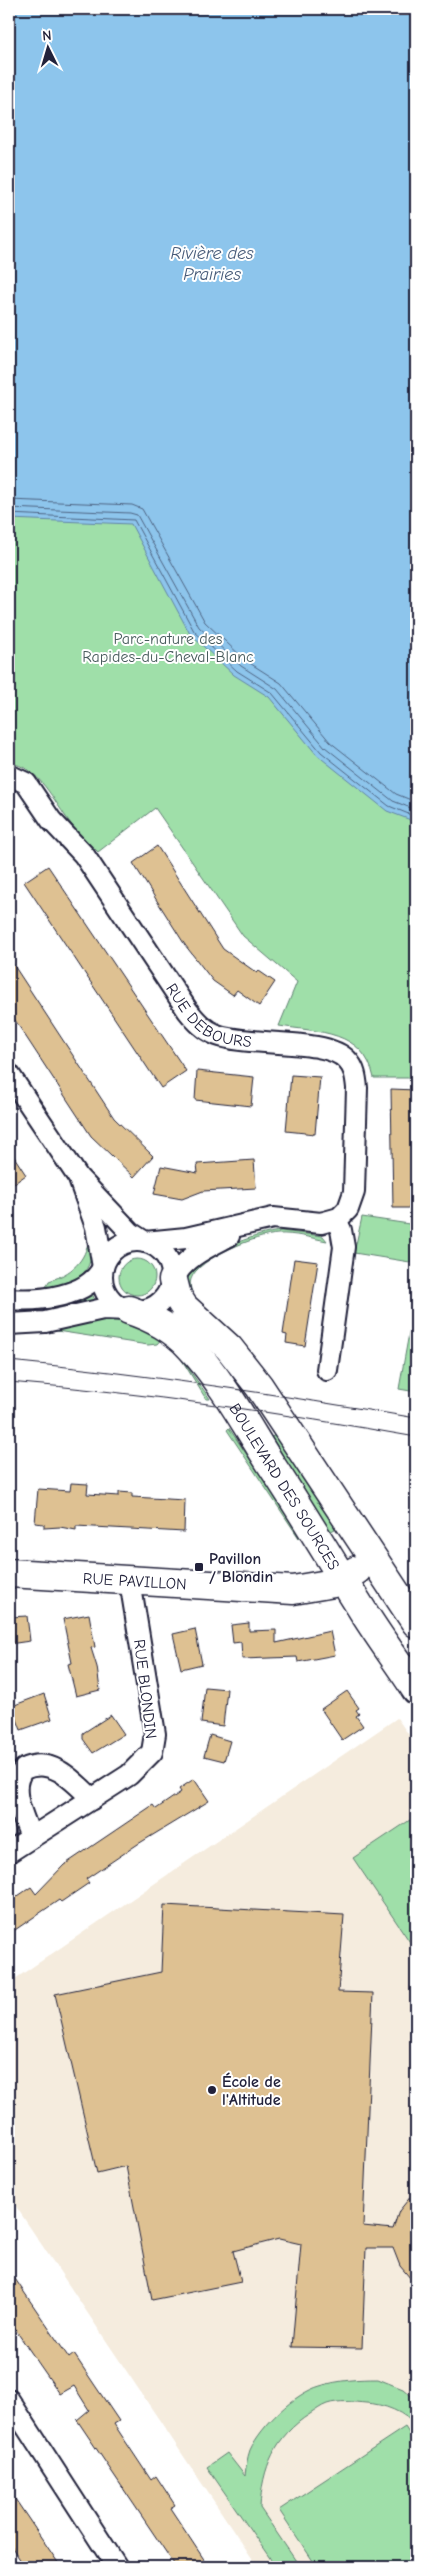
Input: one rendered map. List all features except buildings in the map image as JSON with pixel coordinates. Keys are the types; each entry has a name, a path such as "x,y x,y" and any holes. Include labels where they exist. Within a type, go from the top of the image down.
{"street":[{"name":"RUE DEBOURS","path":"9,775 26,784 51,820 87,860 200,1026 216,1035 232,1039 330,1049 347,1060 356,1079 355,1183 350,1205 336,1220"},
{"path":"9,1074 78,1177 131,1233 145,1242 156,1246 166,1256 172,1269 173,1280"},
{"path":"78,1177 96,1227 105,1292 114,1302 129,1310"},
{"path":"9,1299 42,1299 65,1294 89,1282 103,1267 110,1253 122,1244 174,1240 277,1218 321,1223 336,1220 341,1230 344,1247 327,1370"},
{"path":"9,1324 45,1322 103,1309 149,1310 168,1295 173,1280 181,1267 194,1255 248,1225"},
{"name":"BOULEVARD DES SOURCES","path":"173,1280 177,1296 184,1307 229,1348 259,1386 416,1623"},
{"name":"BOULEVARD DES SOURCES","path":"129,1310 163,1326 184,1341 199,1358 249,1429 361,1609 416,1690"},
{"name":"RUE PAVILLON","path":"9,1572 293,1590 313,1588 344,1579 373,1560"},
{"name":"RUE BLONDIN","path":"9,1852 129,1775 152,1752 154,1734 130,1581"},
{"path":"31,1837 16,1792 16,1781 24,1769 43,1764 57,1769 72,1779 92,1798"},
{"path":"9,2400 117,2567"}],"shaded area":[{"name":"École de l'Altitude","path":"397,1718 416,1745 416,2567 258,2567 9,2196 9,1983"}],"green space":[{"name":"Parc-nature des Rapides-du-Cheval-Blanc","path":"9,377 416,622 416,1078 374,1078 369,1062 360,1050 350,1042 324,1032 279,1026 297,982 243,936 155,808 98,852 74,828 45,786 37,778 20,766 9,763"},
{"path":"362,1217 416,1225 416,1263 354,1253"},
{"path":"281,1231 323,1236 327,1241 296,1235 278,1234 257,1238 229,1249 205,1263 196,1271 190,1285 198,1304 193,1304 187,1280 193,1268 215,1252 229,1246 244,1240"},
{"path":"89,1238 91,1251 87,1269 74,1280 44,1291 49,1281 76,1266 84,1254"},
{"path":"137,1259 150,1264 155,1277 150,1290 137,1295 124,1290 119,1277 124,1264"},
{"path":"92,1293 95,1301 47,1313 47,1307"},
{"path":"416,1294 416,1392 399,1389"},
{"path":"106,1319 132,1323 163,1337 157,1344 148,1345 50,1330"},
{"path":"180,1357 210,1399 206,1399"},
{"path":"229,1428 297,1530 299,1538 227,1430"},
{"path":"277,1434 329,1516 335,1529 329,1532 268,1439"},
{"path":"416,1816 416,1951 353,1858"},
{"path":"378,2379 403,2389 416,2400 416,2427 406,2417 387,2407 357,2402 332,2403 320,2407 298,2423 279,2443 273,2454 267,2466 260,2508 300,2567 276,2567 207,2467 227,2453 245,2476 249,2453 255,2441 270,2421 290,2403 310,2390 327,2384 349,2380"},
{"path":"405,2427 416,2444 416,2567 317,2567 279,2510"}],"water":[{"name":"Rivière des Prairies","path":"9,9 416,9 416,822 387,811 317,755 269,697 234,675 190,634 131,524 9,519"}],"tram line":[{"path":"9,1361 213,1386 416,1418"},
{"path":"9,1382 213,1405 416,1437"}],"place":[{"name":"Pavillon / Blondin","path":"199,1567"},
{"name":"École de l'Altitude","path":"212,2090"}]}
